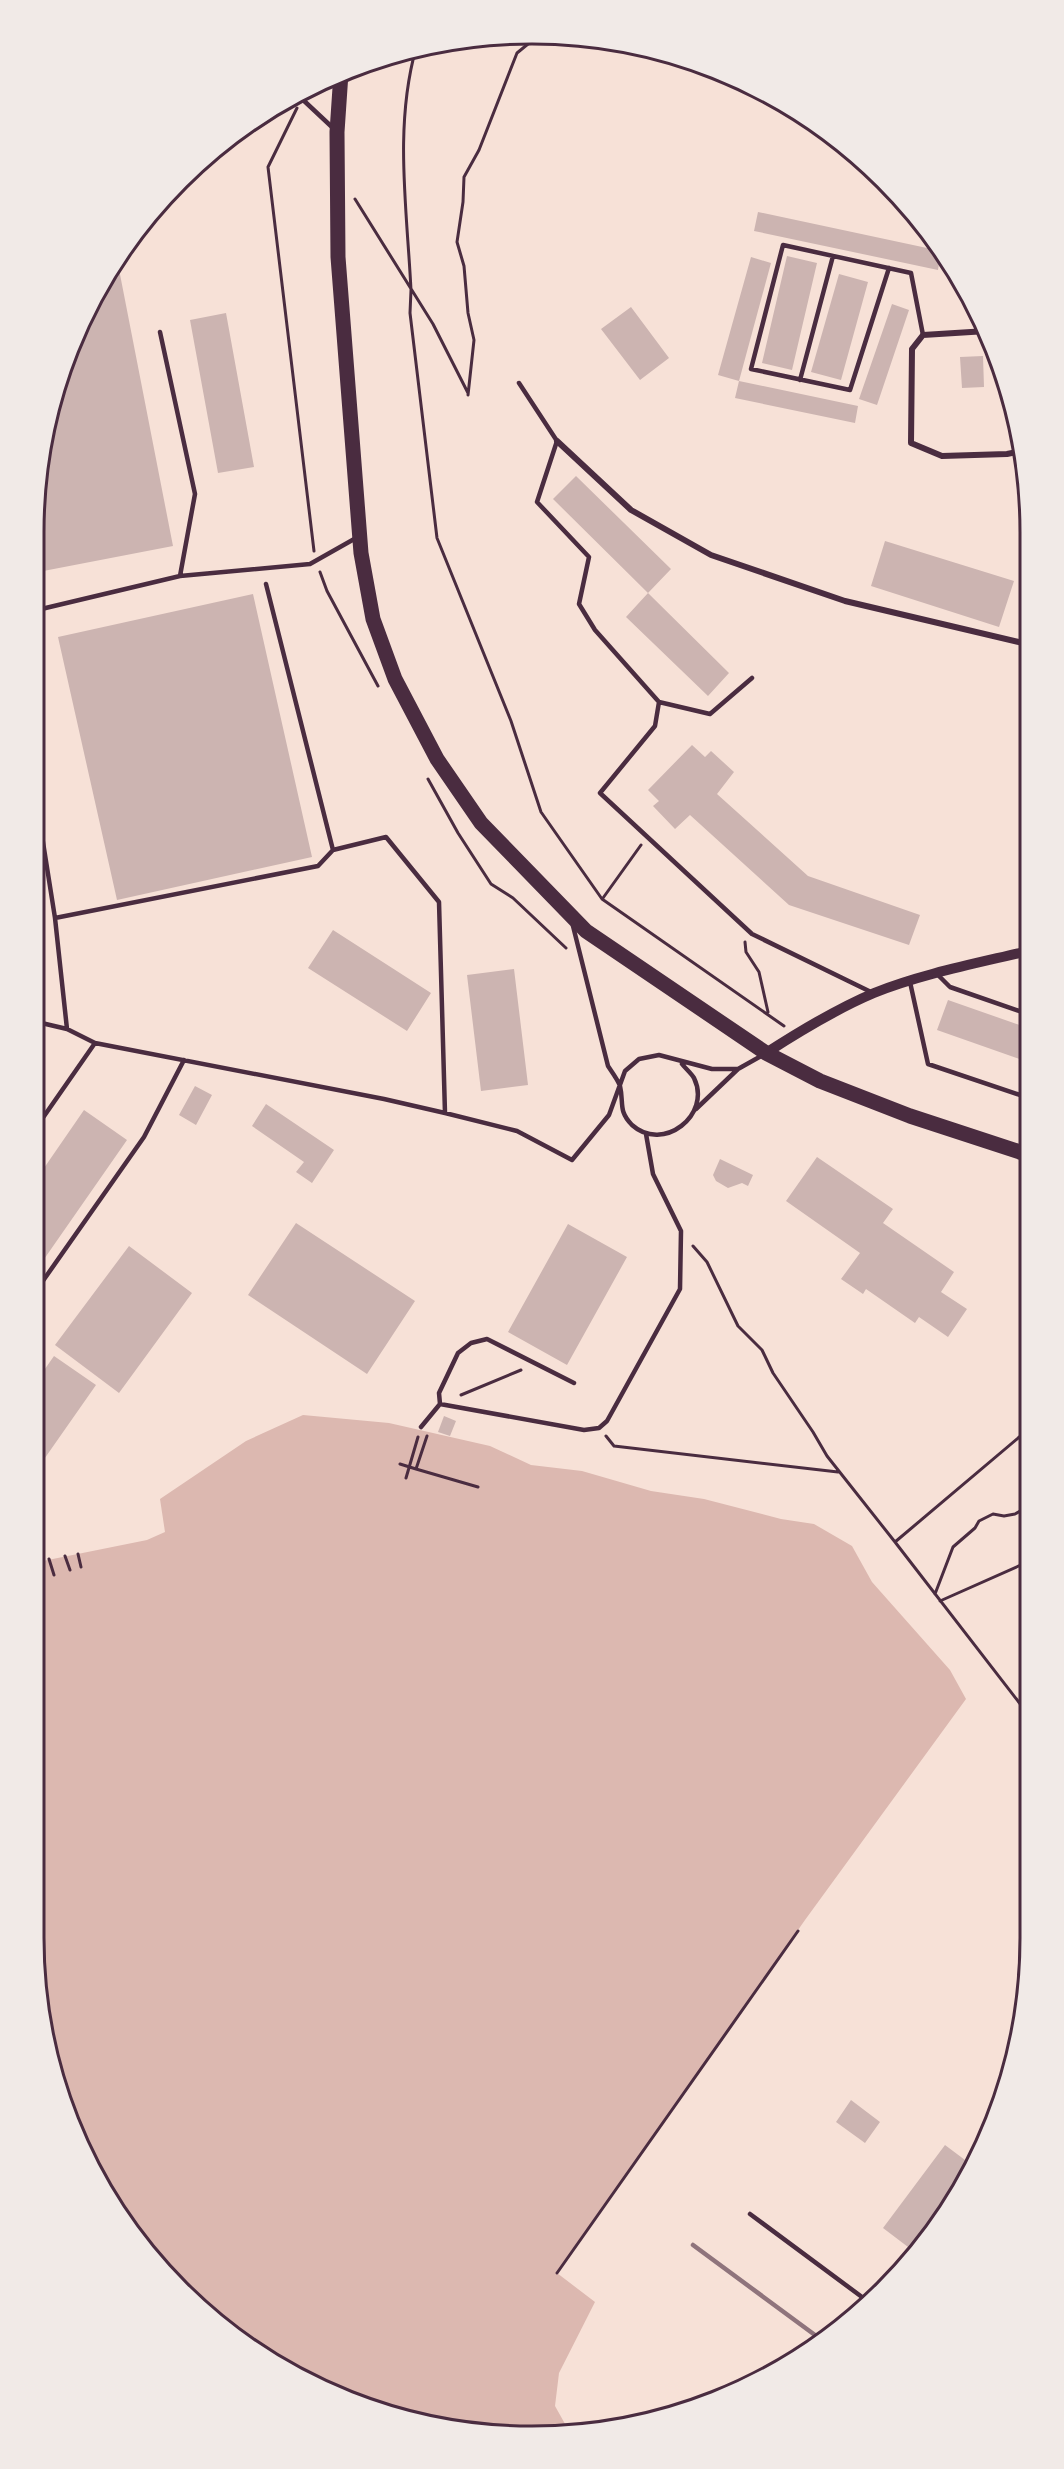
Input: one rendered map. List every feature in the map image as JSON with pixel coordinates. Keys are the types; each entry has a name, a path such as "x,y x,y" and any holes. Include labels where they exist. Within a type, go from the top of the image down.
{"main road":[{"path":"340,83 337,132 338,257 359,537 372,619 395,679 437,759 481,824 586,931 766,1053 820,1081 910,1116 1020,1152"}],"street":[{"path":"977,332 923,335 912,349 912,443 942,456 1014,453"},
{"path":"556,441 631,510 711,555 845,601 1020,642"},
{"path":"766,1053 795,1034 874,993 1020,953"}],"lane":[{"path":"304,101 337,132"},
{"path":"889,268 850,390 751,369 783,245 889,268 911,273 923,335"},
{"path":"800,380 833,256"},
{"path":"160,332 195,494 180,576"},
{"path":"519,383 556,441 537,502 589,557 579,604 595,630 659,702 710,714 752,678"},
{"path":"44,608 180,576 310,564 359,537"},
{"path":"266,584 333,850"},
{"path":"659,702 655,726 600,793 752,934 874,993"},
{"path":"55,918 318,866 333,850 386,837 439,902 445,1113"},
{"path":"44,848 55,918 67,1029"},
{"path":"568,913 580,951 608,1066 620,1085 621,1111 633,1125 646,1134 665,1134 682,1126 696,1109 738,1069 766,1053"},
{"path":"937,974 950,987 1020,1011"},
{"path":"910,982 928,1064 1020,1095"},
{"path":"44,1024 67,1029 95,1043 384,1099 517,1131 572,1160 609,1115 625,1071 639,1059 659,1055 681,1063 712,1069 738,1069"},
{"path":"44,1116 95,1043"},
{"path":"44,1279 144,1137 184,1060"},
{"path":"681,1063 694,1077 698,1092 696,1109"},
{"path":"440,1404 584,1430 599,1428 614,1413 680,1289 681,1230 653,1174 646,1134"},
{"path":"421,1426 440,1404 439,1393 458,1353 471,1343 487,1339 574,1383"},
{"path":"750,2214 862,2297"}],"path":[{"path":"352,194 433,324 468,395 474,340 468,313 464,266 457,242 464,202 464,177 479,150 517,53 528,44"},
{"path":"414,58 405,99 403,129 411,290 410,313 437,538 511,721 540,812 603,899 795,1034"},
{"path":"603,899 647,836"},
{"path":"743,926 746,952 759,972 768,1013"},
{"path":"681,1230 707,1262 738,1326 762,1350 773,1372 838,1472 1020,1704"},
{"path":"440,1404 536,1364"},
{"path":"406,1478 421,1426"},
{"path":"599,1428 614,1446 838,1472"},
{"path":"416,1469 428,1432"},
{"path":"894,1542 1020,1437"},
{"path":"400,1464 478,1487"},
{"path":"935,1594 953,1547 975,1528 979,1521 993,1514 1004,1516 1020,1511"},
{"path":"78,1554 81,1567"},
{"path":"65,1556 70,1570"},
{"path":"49,1559 54,1575"},
{"path":"940,1601 1020,1566"},
{"path":"557,2273 798,1932"}],"shaded area":[{"path":"303,1415 389,1423 490,1446 531,1465 582,1471 651,1491 704,1499 781,1519 814,1524 852,1546 872,1582 950,1670 966,1699 805,1920 557,2273 595,2302 559,2373 555,2406 565,2424 532,2426 500,2424 468,2421 406,2409 375,2400 316,2375 261,2343 210,2304 165,2259 144,2234 109,2181 94,2153 69,2094 53,2032 45,1969 44,1561 147,1540 165,1532 160,1499 246,1441"}],"building":[{"path":"758,212 929,249 939,263 938,270 754,231"},
{"path":"787,256 817,263 792,370 762,363"},
{"path":"751,257 771,263 739,381 718,375"},
{"path":"119,271 173,546 44,571 48,468 60,406 81,345 94,316"},
{"path":"839,274 868,282 841,380 811,372"},
{"path":"892,304 909,310 877,405 859,399"},
{"path":"631,307 669,358 640,380 601,329"},
{"path":"226,313 254,467 218,473 190,320"},
{"path":"983,356 984,387 962,388 960,357"},
{"path":"739,381 858,406 855,423 735,398"},
{"path":"576,476 671,569 648,593 553,499"},
{"path":"885,541 1014,581 999,627 871,586"},
{"path":"648,593 729,673 708,696 626,617"},
{"path":"253,594 312,857 117,900 58,637"},
{"path":"692,745 705,757 711,751 734,772 717,794 808,876 920,915 909,945 789,905 690,815 675,829 653,806 659,801 648,790"},
{"path":"333,930 431,993 407,1031 308,968"},
{"path":"514,969 528,1085 481,1091 467,975"},
{"path":"948,1000 1020,1025 1020,1059 937,1030"},
{"path":"195,1086 212,1095 196,1125 179,1115"},
{"path":"266,1104 334,1150 312,1183 296,1172 304,1162 252,1126"},
{"path":"84,1110 127,1140 44,1259 44,1168"},
{"path":"817,1157 893,1209 883,1223 954,1272 941,1292 967,1309 948,1337 919,1317 915,1323 866,1289 863,1294 841,1279 860,1253 786,1201"},
{"path":"720,1159 753,1175 748,1186 742,1183 728,1188 716,1181 713,1175"},
{"path":"296,1223 415,1301 367,1374 248,1295"},
{"path":"568,1224 627,1257 567,1365 508,1332"},
{"path":"129,1246 192,1293 119,1393 55,1345"},
{"path":"54,1356 96,1385 44,1459 44,1370"},
{"path":"444,1416 456,1421 450,1436 438,1432"},
{"path":"851,2100 880,2122 865,2143 836,2122"},
{"path":"945,2145 966,2161 938,2208 909,2247 883,2228"}],"railway":[{"path":"693,2245 815,2335"}]}
